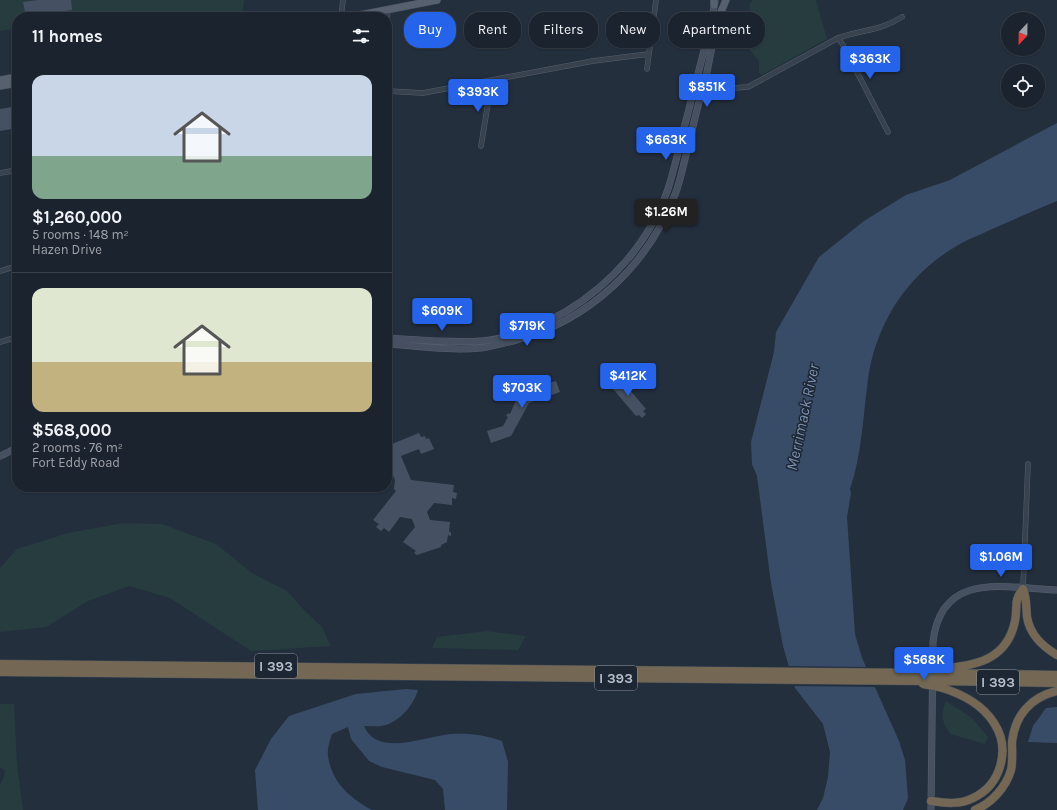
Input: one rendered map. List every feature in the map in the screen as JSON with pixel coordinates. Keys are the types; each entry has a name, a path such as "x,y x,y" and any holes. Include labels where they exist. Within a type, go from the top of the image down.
{"highway":[{"path":"923,677 939,677 984,660 996,653 1005,644 1012,633 1016,620 1017,596 1023,589 1027,597 1027,617 1030,628 1041,644 1057,655"},
{"name":"I 393","path":"0,664 884,672 923,677"},
{"name":"I 393","path":"0,672 887,681 923,677 1057,675"},
{"path":"931,801 956,803 972,799 982,793 990,786 996,777 1001,766 1003,756 1003,744 1000,734 988,715 939,677"},
{"name":"I 393","path":"939,677 1057,683"},
{"path":"975,810 981,808 996,796 1008,779 1011,769 1014,730 1018,719 1024,710 1036,698 1057,691"}],"main road":[{"path":"377,12 437,0"},
{"path":"721,12 726,0"},
{"path":"0,80 12,78"},
{"path":"0,86 12,84"}],"street":[{"path":"342,12 343,0"},
{"path":"647,69 656,0"},
{"path":"720,12 723,0"},
{"path":"392,338 481,341 511,335 530,329 559,316 578,304 603,285 624,264 641,241 668,189 714,2"},
{"path":"696,79 733,88 748,87 838,38 848,34 867,32 886,27 902,17"},
{"path":"838,38 888,132"},
{"path":"392,344 454,349 482,348 525,338 556,325 591,305 621,280 651,243 666,214 679,182 711,48"},
{"path":"392,91 423,93 592,62 649,54"},
{"path":"481,146 490,91 489,81"},
{"path":"0,173 12,171"},
{"path":"0,271 12,267"},
{"path":"0,342 12,338"},
{"path":"0,456 12,450"},
{"path":"1023,589 1028,464"},
{"path":"931,810 933,642 938,619 949,603 960,594 972,589 991,587 1057,590"}],"green space":[{"path":"0,0 244,0 243,12 12,12 12,29 0,31"},
{"path":"753,0 816,0 827,39 762,75 759,73 759,61 749,48 765,48 765,12 750,12 750,4"},
{"path":"123,523 162,524 216,544 252,573 287,591 322,627 331,646 251,651 170,598 129,586 88,601 46,627 0,632 0,568 17,549 68,533"},
{"path":"487,631 526,636 518,650 432,648 437,637"},
{"path":"946,701 972,718 988,737 985,744 950,734 943,718 943,711"},
{"path":"0,704 14,704 17,765 23,810 0,810 0,785 5,771 0,767"}],"water":[{"name":"Merrimack River","path":"1057,123 1057,201 960,244 925,269 898,301 887,319 872,358 868,379 860,449 850,489 851,493 847,517 855,634 862,658 899,741 905,760 908,798 903,810 817,810 823,798 828,777 830,752 823,724 795,688 783,646 771,583 757,476 752,464 751,442 774,352 776,332 819,257 864,221 906,195 950,180"},
{"path":"406,689 418,690 410,706 392,723 381,726 364,726 370,736 380,741 391,743 403,743 451,734 471,734 502,741 508,762 507,810 445,810 443,789 435,780 382,767 369,761 351,739 348,727 332,734 328,750 330,766 333,774 343,789 349,795 372,810 258,810 255,770 271,739 289,716 356,694"},
{"path":"1057,707 1057,743 1028,742 1033,726 1046,708"}],"pier":[{"path":"786,666 869,667 877,687 792,686"}],"building":[{"path":"38,0 71,0 72,10 59,12 25,12 23,2"},
{"path":"12,107 12,129 0,131 0,109"},
{"path":"618,376 646,409 643,411 646,414 642,418 639,415 636,416 608,383"},
{"path":"556,381 560,392 529,403 511,436 491,443 487,431 503,426 508,417 506,416 508,413 510,414 517,398 515,397 518,391 526,388 526,391 541,386 540,384 545,382 546,384"},
{"path":"419,433 421,437 425,436 426,439 429,438 434,449 421,454 419,449 401,456 411,480 454,485 453,492 457,493 456,499 452,498 452,505 434,503 427,512 430,520 450,522 449,532 451,532 451,536 448,535 447,542 441,545 441,547 417,555 414,553 416,551 403,542 415,527 412,519 400,517 389,532 384,528 381,531 376,527 379,524 373,520 396,491 394,489 395,480 392,472 392,444"}]}
